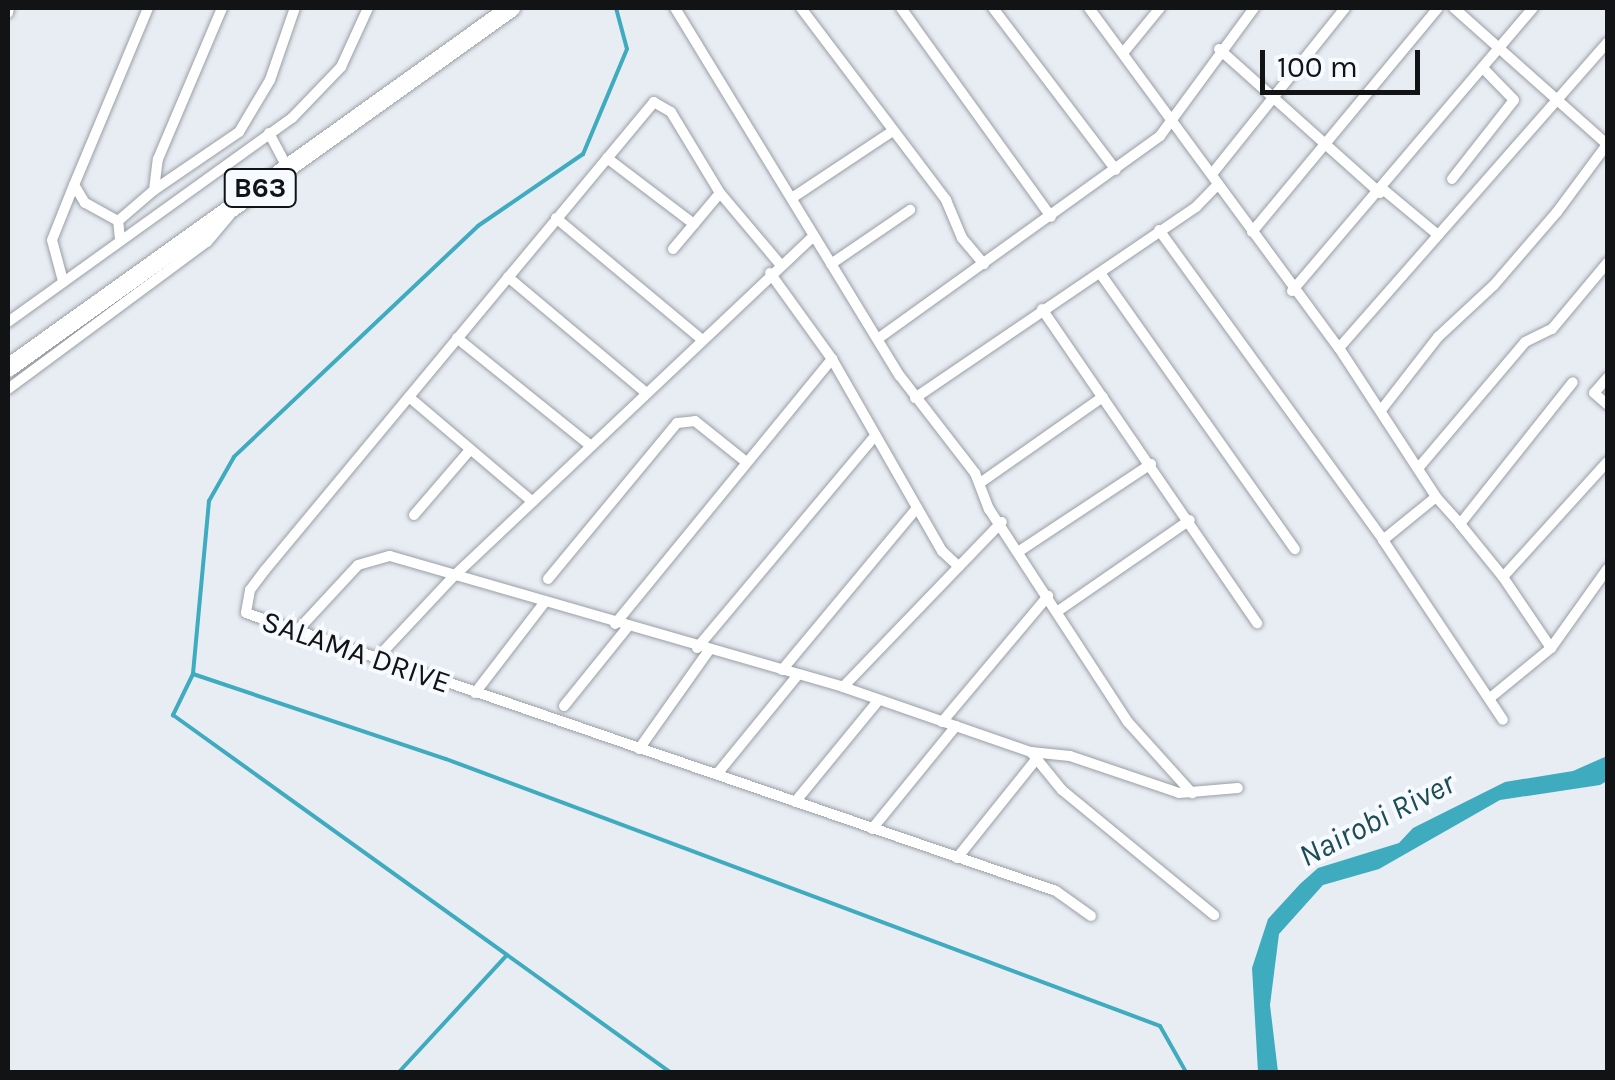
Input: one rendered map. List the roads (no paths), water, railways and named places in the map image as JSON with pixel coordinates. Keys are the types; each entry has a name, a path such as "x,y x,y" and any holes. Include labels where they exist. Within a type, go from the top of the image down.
{"highway":[{"name":"B63","path":"8,368 511,8"}],"street":[{"path":"63,281 52,240 148,8"},
{"path":"154,190 158,158 222,8"},
{"path":"118,220 238,132 270,80 295,8"},
{"path":"8,322 269,133 341,67 368,8"},
{"path":"676,8 915,398 980,483 989,509 1021,550 1128,722 1192,794"},
{"path":"802,8 890,132 946,200 962,238 984,264"},
{"path":"901,8 1051,217"},
{"path":"993,8 1116,170"},
{"path":"1089,8 1215,179 1292,292 1340,348 1420,466 1436,497 1503,577 1551,648"},
{"path":"1123,54 1160,8"},
{"path":"879,338 1116,170 1172,120 1219,49 1254,8"},
{"path":"915,398 1159,230 1215,179 1345,8"},
{"path":"1252,232 1327,147 1438,8"},
{"path":"1382,410 1438,337 1506,270 1607,144 1454,8"},
{"path":"1292,292 1382,192 1533,8"},
{"path":"1340,348 1608,42"},
{"path":"1219,49 1327,147 1438,236"},
{"path":"1452,179 1514,100 1483,68"},
{"name":"SALAMA DRIVE","path":"720,193 662,105 649,105 250,590 246,613 1065,895 1092,916"},
{"path":"792,198 890,132"},
{"path":"269,133 288,168"},
{"path":"607,158 694,224"},
{"path":"74,185 85,203 118,220"},
{"path":"673,249 720,193 779,263"},
{"path":"8,389 207,242 236,204"},
{"path":"831,264 910,210"},
{"path":"556,218 701,339"},
{"path":"118,220 120,239"},
{"path":"1159,230 1383,540 1504,720"},
{"path":"376,659 454,576 779,263 813,236"},
{"path":"1420,466 1525,342 1552,328 1608,262"},
{"path":"770,273 832,359 873,438 959,567"},
{"path":"1100,273 1295,549"},
{"path":"508,276 646,393"},
{"path":"1042,309 1068,355 1104,396 1257,623"},
{"path":"456,338 590,446"},
{"path":"615,624 745,460 832,359"},
{"path":"1608,377 1594,393 1608,405"},
{"path":"1460,524 1573,382"},
{"path":"980,483 1104,396"},
{"path":"408,397 534,502"},
{"path":"548,579 676,422 696,422 745,460"},
{"path":"639,749 703,649 873,438"},
{"path":"414,516 470,450"},
{"path":"1503,577 1608,461"},
{"path":"1021,550 1150,464"},
{"path":"1383,540 1436,497"},
{"path":"782,670 917,508"},
{"path":"1058,611 1190,520"},
{"path":"844,688 1002,522"},
{"path":"296,632 368,558 390,556 844,688 1033,757 1214,915"},
{"path":"1490,698 1551,648 1608,568"},
{"path":"942,722 1048,596"},
{"path":"475,693 544,603"},
{"path":"564,706 627,628"},
{"path":"716,774 797,676"},
{"path":"796,802 878,701"},
{"path":"872,830 956,726"},
{"path":"957,858 1033,757 1059,753 1192,794 1238,788"}],"water":[{"path":"1607,756 1607,781 1600,785 1500,800 1379,869 1323,885 1279,934 1270,1005 1278,1072 1258,1072 1252,968 1268,919 1300,884 1318,868 1399,843 1413,828 1505,782 1573,771"}],"waterway":[{"path":"616,8 627,49 583,154 478,226 234,457 209,501 193,674 173,715 670,1072"},
{"path":"193,674 446,759 1160,1026 1186,1072"},
{"path":"399,1072 507,955"}],"water label":[{"name":"Nairobi River","path":"1377,820"}]}
